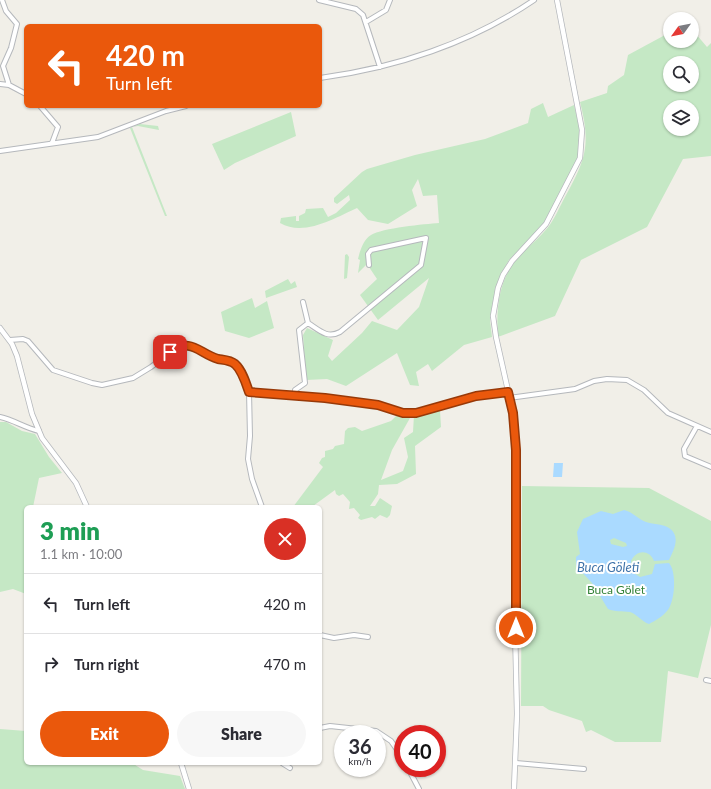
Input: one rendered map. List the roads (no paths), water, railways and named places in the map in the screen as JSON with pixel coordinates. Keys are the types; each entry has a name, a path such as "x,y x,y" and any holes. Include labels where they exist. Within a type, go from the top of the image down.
{"street":[{"path":"2,0 6,11 17,24 11,48 3,66 9,85"},
{"path":"319,0 356,9 363,15 380,67"},
{"path":"366,22 386,10 390,0"},
{"path":"322,78 380,67 433,52 516,13 534,0"},
{"path":"514,789 518,714 516,628 516,450 513,413 496,338 493,316 498,288 512,261 546,224 580,158 582,130 557,0"},
{"path":"0,84 9,85 24,93"},
{"path":"42,108 58,127 52,143"},
{"path":"0,151 98,137 166,111 178,108"},
{"path":"303,302 308,322 327,335 333,336 340,332 421,265 426,238 371,250 368,254 369,265"},
{"path":"294,396 295,390 305,383 299,330 308,322"},
{"path":"0,328 10,340 17,356 32,414 39,431 53,454 76,483 86,505"},
{"path":"10,340 23,339 28,341 53,370 92,384 102,385 133,378 151,367 176,348 189,345 217,358 236,364 245,380 249,392 248,414 250,436 248,459 252,479 261,505"},
{"path":"509,398 575,390 594,381 622,379 634,383 644,390 668,413 711,432"},
{"path":"249,392 378,405 403,413 416,413 476,396 508,392"},
{"path":"0,417 10,419 26,428 39,431"},
{"path":"697,426 684,449 685,456 711,467"},
{"path":"322,635 334,638 354,635 368,637"},
{"path":"322,728 330,726 376,730 390,740 394,746"},
{"path":"516,763 584,769"},
{"path":"182,765 190,789"},
{"path":"285,765 290,768"},
{"path":"413,777 419,789"}],"water":[{"path":"554,463 563,463 562,477 553,477"},
{"name":"Buca Göleti","path":"624,510 646,522 665,526 674,533 676,541 669,560 654,561 649,554 642,552 633,557 631,561 632,572 640,577 652,574 655,564 669,563 672,567 674,587 670,607 663,615 649,624 630,612 608,609 592,583 576,566 576,557 580,554 577,532 583,519 601,511 613,514","holes":["614,538 626,543 627,546 623,547 611,544 610,540"]}],"park label":[{"name":"Buca Gölet","path":"616,590"}]}
